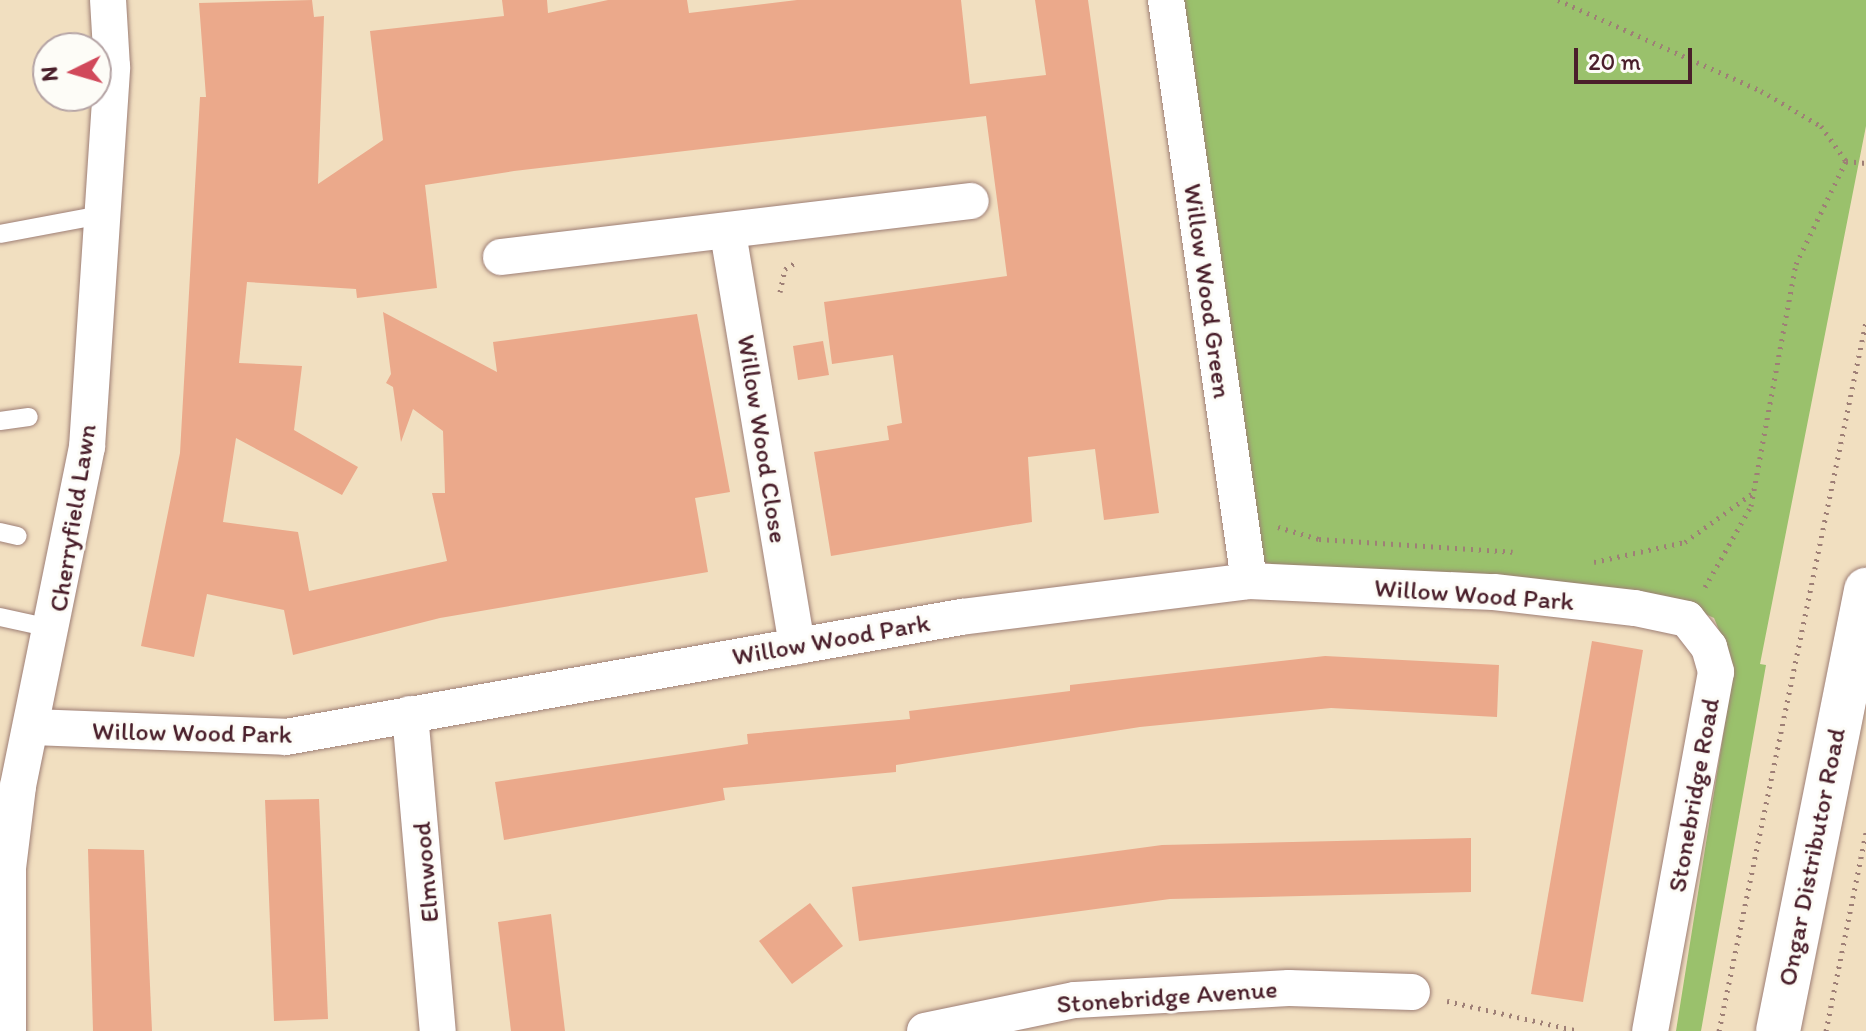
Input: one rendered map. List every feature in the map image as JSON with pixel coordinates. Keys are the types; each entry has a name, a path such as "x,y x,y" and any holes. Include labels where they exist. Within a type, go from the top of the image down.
{"street":[{"name":"Cherryfield Lawn","path":"8,1031 8,868 31,727 55,629 81,499 102,215 108,0"},
{"name":"Willow Wood Green","path":"1166,0 1249,581"},
{"path":"501,257 728,233 971,201"},
{"name":"Willow Wood Close","path":"728,233 797,646"},
{"name":"Willow Wood Park","path":"31,727 286,737 797,646 1249,581 1494,592 1635,608 1687,619"},
{"name":"Ongar Distributor Road","path":"1778,1031 1866,590"},
{"name":"Stonebridge Road","path":"1650,1031 1716,672 1709,647 1687,619"},
{"name":"Elmwood","path":"410,714 438,1031"},
{"name":"Stonebridge Avenue","path":"925,1031 1075,1000 1289,988 1412,992"}],"lane":[{"path":"0,234 102,215"},
{"path":"0,421 29,417"},
{"path":"0,617 55,629"}],"path":[{"path":"1558,0 1761,91 1821,126 1846,161 1866,163"},
{"path":"1687,619 1754,492 1796,264 1846,161"},
{"path":"781,304 785,269 804,260"},
{"path":"1719,1031 1866,322"},
{"path":"1578,561 1608,562 1685,542 1754,492"},
{"path":"1240,525 1299,528 1319,539 1531,555"},
{"path":"1826,1031 1866,832"},
{"path":"1412,992 1579,1031"}],"green space":[{"path":"1167,0 1866,0 1866,126 1760,664 1766,665 1701,1031 1676,1031 1734,667 1714,618 1679,602 1252,562"}],"building":[{"path":"312,0 314,17 324,16 318,184 383,140 370,31 504,16 502,0 547,0 548,13 608,0 687,0 689,13 797,0 961,0 970,84 1046,75 1035,0 1088,0 1159,513 1104,520 1095,449 1028,457 1032,522 831,556 814,452 889,440 887,426 902,423 893,355 832,364 824,302 1007,276 986,116 514,171 425,185 437,288 357,298 356,289 247,282 239,363 302,366 294,430 358,467 342,495 236,438 223,522 298,532 309,591 447,561 432,493 445,493 443,431 413,409 401,442 393,387 386,383 391,374 383,312 497,372 493,342 697,314 730,492 695,498 708,572 440,618 293,655 284,610 207,594 194,657 141,646 180,453 200,97 206,97 199,3"},
{"path":"823,341 829,375 798,380 793,346"},
{"path":"1592,641 1643,650 1583,1002 1531,994"},
{"path":"1325,656 1499,665 1497,717 1331,708 1140,727 896,765 896,772 723,788 725,800 504,840 495,782 748,744 747,734 910,719 909,711 1070,691 1070,685"},
{"path":"319,799 328,1019 274,1021 265,800"},
{"path":"1471,838 1471,892 1170,899 859,941 852,887 1162,845"},
{"path":"88,849 144,850 152,1031 93,1031"},
{"path":"810,903 843,946 792,984 759,941"},
{"path":"551,914 565,1031 511,1031 498,922"}]}
